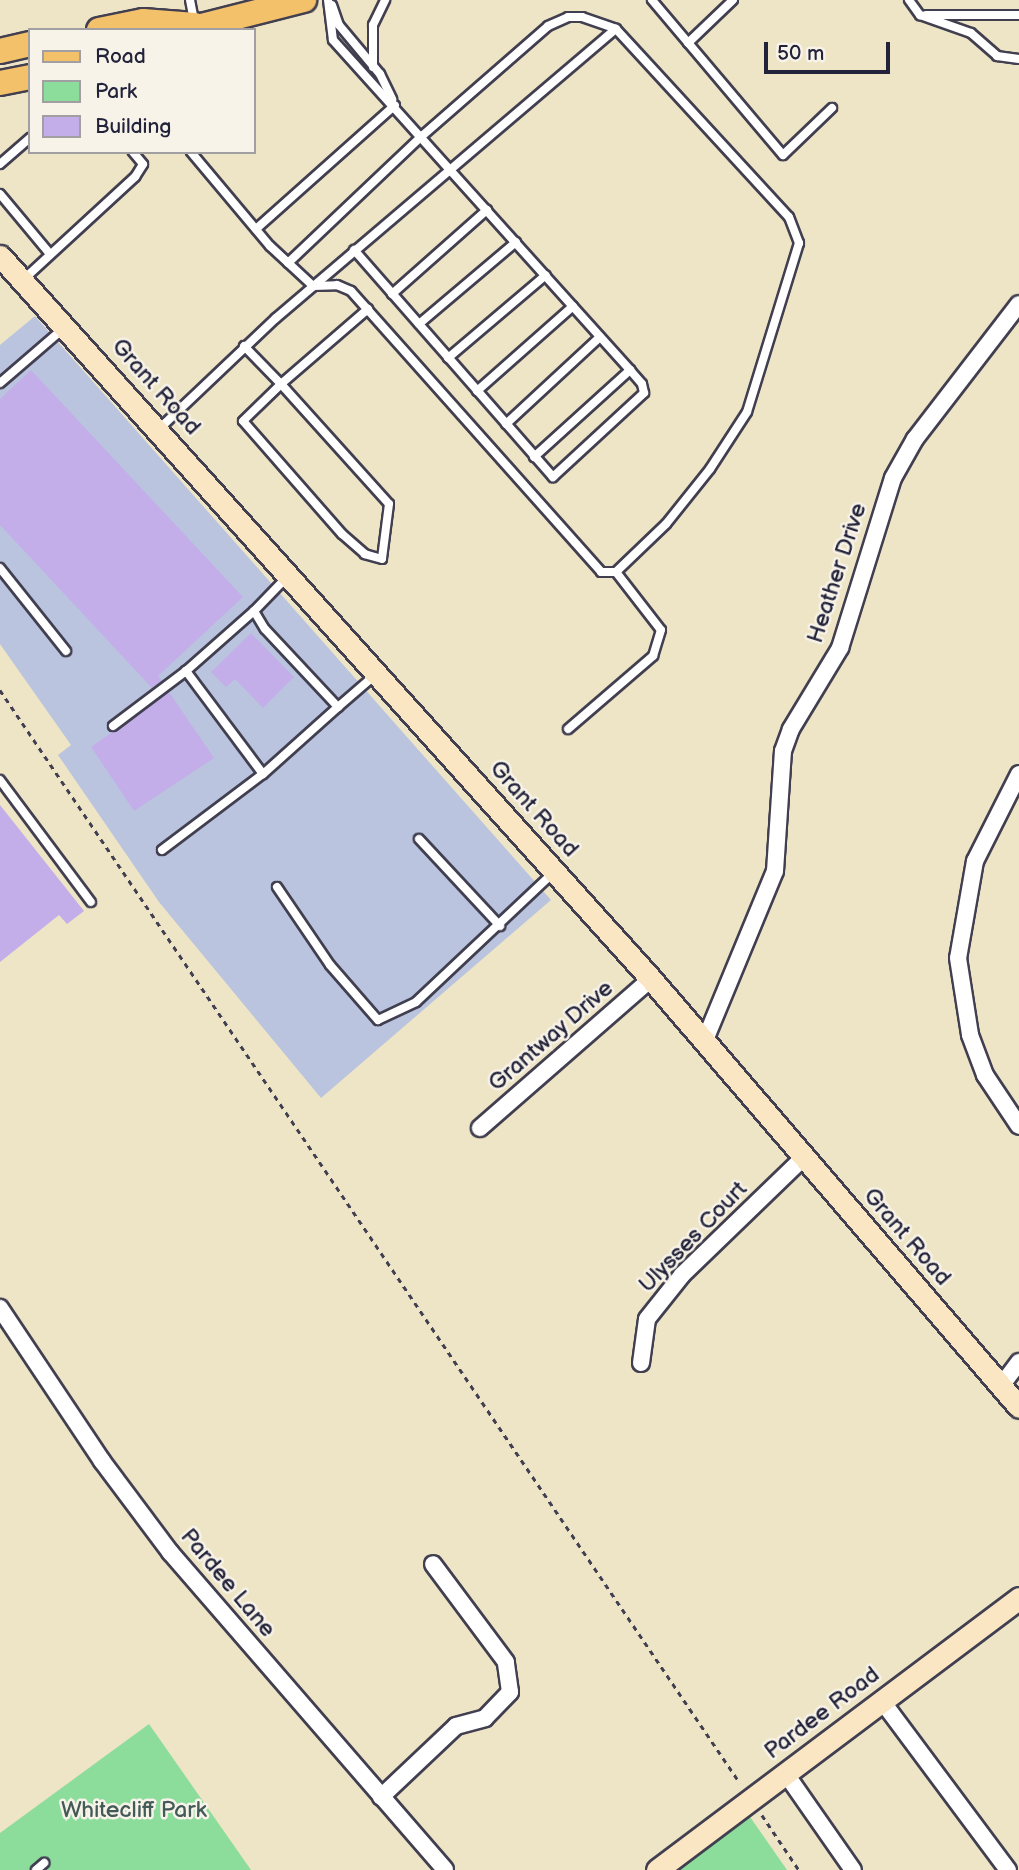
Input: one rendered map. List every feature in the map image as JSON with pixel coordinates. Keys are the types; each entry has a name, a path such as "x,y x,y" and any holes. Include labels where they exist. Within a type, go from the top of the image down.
{"main road":[{"path":"109,28 143,21 191,27 304,0"},
{"path":"0,51 28,44"},
{"path":"0,83 28,77"}],"street":[{"name":"Grant Road","path":"0,257 24,279 651,979 1019,1407"},
{"name":"Heather Drive","path":"705,1040 775,870 783,751 790,729 840,648 894,478 944,399 1019,304"},
{"path":"1019,774 975,861 958,958 970,1035 985,1075 1019,1126"},
{"name":"Grantway Drive","path":"480,1128 651,979"},
{"name":"Ulysses Court","path":"640,1363 647,1319 682,1275 804,1157"},
{"name":"Pardee Lane","path":"0,1308 102,1461 170,1552 445,1870"},
{"path":"1001,1386 1019,1362"},
{"path":"381,1797 456,1726 485,1718 510,1692 506,1662 433,1564"},
{"name":"Pardee Road","path":"657,1870 1019,1598"},
{"path":"882,1701 1008,1870"},
{"path":"786,1774 853,1870"}],"lane":[{"path":"190,0 191,27"},
{"path":"329,0 339,25 373,67 395,105"},
{"path":"329,0 333,40 395,105 630,369 642,384 644,393 553,477 354,250"},
{"path":"373,67 373,25 385,0"},
{"path":"652,0 783,155 832,108"},
{"path":"688,43 733,0"},
{"path":"909,0 920,15 971,33 997,56 1019,59"},
{"path":"920,15 1019,15"},
{"path":"193,154 256,229 288,263 313,286 337,285 351,291 601,572 616,572 673,514 747,412 799,243 789,217 616,29 595,19 558,20 422,136 288,263"},
{"path":"159,429 244,346 449,168 616,29"},
{"path":"256,229 395,105"},
{"path":"0,164 28,140"},
{"path":"24,279 135,177 143,164 134,154"},
{"path":"0,194 50,254"},
{"path":"392,294 487,210"},
{"path":"419,324 516,242"},
{"path":"448,358 546,275"},
{"path":"477,391 573,306"},
{"path":"244,346 281,384 389,504 382,559 365,554 342,534 243,421 281,384 368,309"},
{"path":"0,383 66,326"},
{"path":"506,424 600,337"},
{"path":"534,457 630,369"},
{"path":"0,568 65,651"},
{"path":"568,729 653,656 661,631 616,572"},
{"path":"113,726 186,671 254,611 289,575"},
{"path":"254,611 265,629 338,707"},
{"path":"186,671 263,774"},
{"path":"162,850 263,774 377,673"},
{"path":"0,780 91,902"},
{"path":"419,839 500,926"},
{"path":"277,887 330,965 378,1020 416,1002 500,926 555,871"},
{"path":"36,1870 44,1863"}],"path":[{"path":"0,690 744,1788"},
{"path":"757,1808 799,1870"}],"shaded area":[{"path":"35,316 551,900 321,1098 159,902 58,755 71,745 0,644 0,345"}],"green space":[{"name":"Whitecliff Park","path":"149,1724 251,1870 0,1870 0,1833"},
{"path":"748,1814 787,1870 672,1870"}],"building":[{"path":"31,370 243,597 158,676 162,681 152,688 0,525 0,399"},
{"path":"251,633 294,677 263,708 235,679 226,687 211,672"},
{"path":"169,692 214,758 134,811 91,747"},
{"path":"0,805 84,911 67,924 59,915 0,962"}]}
